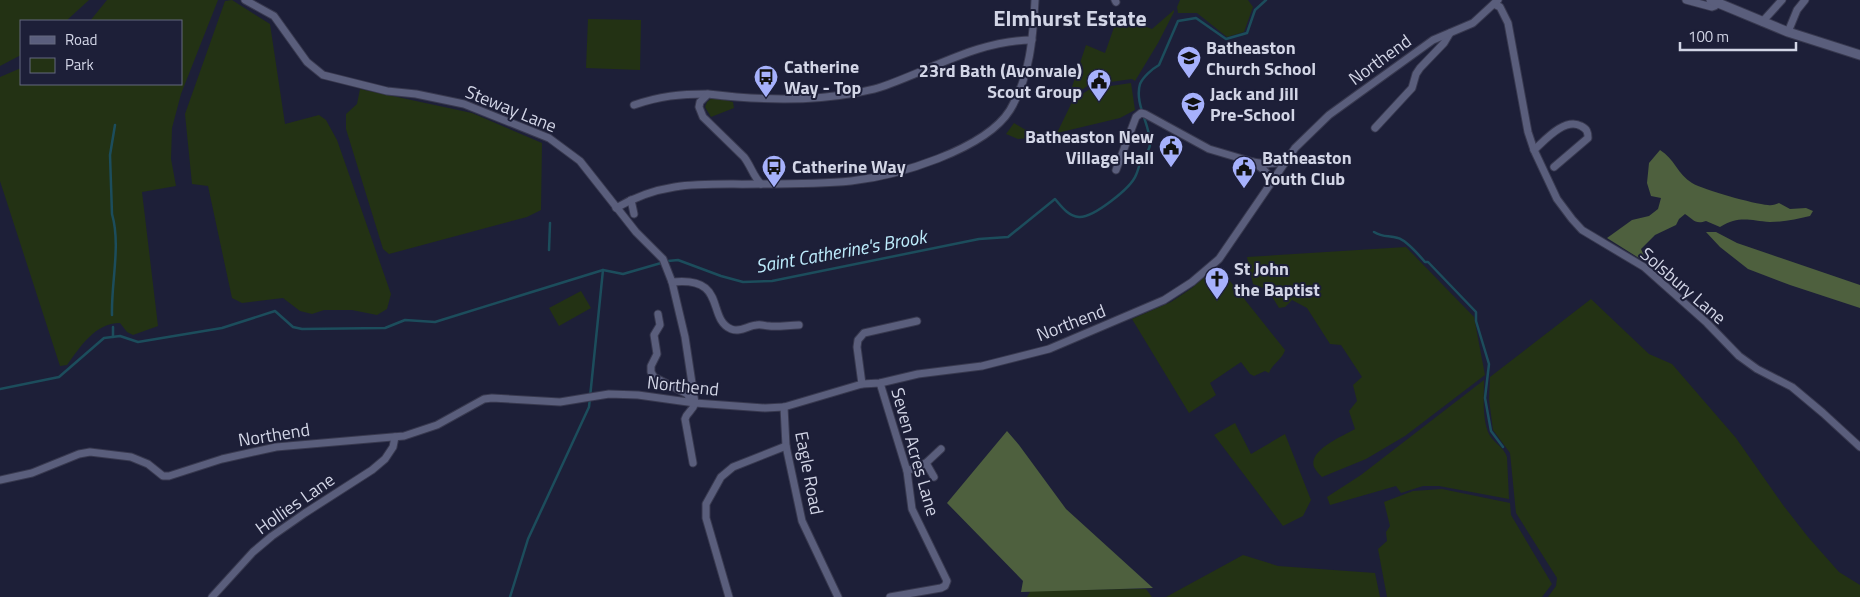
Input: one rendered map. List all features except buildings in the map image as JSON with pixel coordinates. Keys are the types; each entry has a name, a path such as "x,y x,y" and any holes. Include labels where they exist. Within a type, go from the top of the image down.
{"street":[{"name":"Steway Lane","path":"245,0 274,16 307,62 323,75 387,91 416,94 464,104 550,138 580,161 636,232 663,259 672,282 685,337 694,403"},
{"path":"616,208 655,191 683,185 852,181 891,173 943,157 974,143 1009,111 1025,73 1032,40 1035,0"},
{"path":"1686,0 1715,6 1714,1 1788,32 1860,55"},
{"path":"1762,22 1782,0"},
{"path":"1788,32 1797,10 1805,0"},
{"name":"Northend","path":"0,480 32,473 73,456 90,452 130,457 148,464 163,476 169,476 222,460 276,447 395,437 437,425 484,399 492,398 560,402 609,394 694,403 765,408 784,407 862,384 880,384 918,374 988,365 1049,348 1132,315 1171,297 1192,282 1217,261 1286,160 1304,137 1329,115 1433,40 1473,23 1496,2"},
{"name":"Solsbury Lane","path":"1496,2 1508,23 1528,132 1534,150 1558,199 1582,230 1644,267 1700,317 1739,356 1757,369 1792,387 1860,447"},
{"path":"1375,128 1412,88 1420,68 1444,43 1450,33"},
{"path":"634,105 654,98 677,94 708,94 752,99 834,97 880,88 982,48 1018,40 1032,40"},
{"path":"708,94 700,102 699,107 703,117 744,157 750,164 756,179 761,184"},
{"path":"1116,170 1136,117 1143,113 1209,148 1253,162 1267,164 1286,160"},
{"path":"1534,150 1563,127 1579,124 1586,129 1588,138 1554,167"},
{"path":"1253,162 1273,180"},
{"path":"631,200 634,214"},
{"path":"672,282 692,282 704,288 714,299 724,323 731,329 737,330 756,325 799,325"},
{"path":"658,314 660,325 654,335 657,354 651,366 651,372 660,382 687,394 694,403 694,409 686,415 685,419 693,463"},
{"path":"862,384 857,346 858,340 864,333 917,321"},
{"name":"Seven Acres Lane","path":"880,384 907,471 912,509 948,581 941,588 890,597"},
{"name":"Eagle Road","path":"784,407 786,446 802,520 838,597"},
{"name":"Hollies Lane","path":"212,597 253,552 272,536 305,512 372,470 385,459 393,447 395,437"},
{"path":"729,597 706,518 706,504 721,477 733,467 786,446"},
{"path":"907,471 926,463 941,449"},
{"path":"926,463 934,477"}],"green space":[{"path":"0,0 89,0 67,20 20,20 20,56 0,66"},
{"path":"107,0 218,0 181,94 172,128 171,159 176,186 142,192 158,326 133,335 127,332 120,323 103,327 89,337 67,365 60,366 0,181 0,77 20,68 20,85 182,85 182,20 91,20"},
{"path":"232,0 270,24 285,124 319,115 326,120 337,140 391,294 387,309 377,315 352,310 324,310 312,314 300,311 283,298 242,303 232,298 208,186 192,184 185,114 225,1"},
{"path":"1180,0 1248,0 1253,7 1244,32 1227,37 1197,13 1178,13 1177,7"},
{"path":"1174,10 1158,43 1135,81 1132,79 1089,85 1071,97 1069,96 1086,45 1105,53 1118,16 1152,29"},
{"path":"588,19 641,20 640,70 586,68"},
{"path":"1131,83 1135,110 1120,118 1057,133 1073,100 1090,89"},
{"path":"360,89 472,113 542,143 541,210 527,217 389,254 383,249 346,129 346,114 357,104"},
{"path":"713,97 733,102 734,108 711,117 705,107 707,102"},
{"path":"1014,123 1024,129 1048,134 1049,136 1018,139 1006,134"},
{"path":"1660,150 1669,157 1687,180 1698,186 1752,202 1769,205 1779,203 1790,209 1806,208 1813,211 1810,216 1790,220 1770,222 1739,220 1720,227 1706,221 1697,222 1685,214 1676,225 1655,235 1641,249 1644,256 1642,260 1607,238 1632,220 1649,216 1658,209 1661,198 1651,196 1647,183 1649,163"},
{"path":"1706,232 1716,232 1737,243 1860,285 1860,308 1748,269 1720,247"},
{"path":"1406,247 1474,317 1485,375 1405,436 1366,459 1322,477 1314,467 1316,455 1328,444 1355,429 1349,411 1357,401 1353,385 1362,377 1341,345 1330,344 1307,308 1292,300 1285,307 1279,308 1268,290 1253,284 1247,257"},
{"name":"St John the Baptist","path":"1215,268 1222,271 1285,350 1282,357 1269,373 1265,371 1254,376 1250,374 1241,362 1210,383 1216,395 1189,413 1132,319 1171,302 1192,288"},
{"path":"581,291 591,308 559,326 549,308"},
{"path":"1591,299 1649,354 1672,364 1736,438 1808,537 1839,572 1860,585 1860,597 1548,597 1556,586 1557,578 1516,513 1510,453 1493,430 1489,399 1490,377"},
{"path":"1484,380 1486,426 1492,439 1507,457 1509,499 1439,486 1423,486 1401,493 1396,486 1330,505 1327,497 1361,475"},
{"path":"1235,423 1251,454 1285,434 1311,500 1303,516 1283,526 1214,435"},
{"path":"1007,431 1066,509 1153,588 1021,592 1023,581 947,503"},
{"path":"1442,489 1510,503 1511,515 1552,584 1542,597 1387,597 1378,549 1387,541 1386,532 1390,526 1384,502 1413,491"},
{"path":"1243,555 1278,566 1375,573 1380,597 1166,597"},
{"path":"1146,589 1152,597 1027,597 1031,590"}],"waterway":[{"name":"Saint Catherine's Brook","path":"0,389 59,377 104,338 120,336 138,342 222,328 275,311 293,327 302,329 385,328 405,320 435,322 603,270 623,274 678,260 743,282 772,281 979,239 1008,237 1055,199 1071,215 1085,216 1102,208 1133,181 1141,161 1149,149 1150,137 1139,99 1140,84 1148,73 1159,65 1178,21 1196,18 1226,39 1247,33 1255,10 1266,0"},
{"path":"112,315 116,238 112,214 110,155 115,125"},
{"path":"549,250 550,223"},
{"path":"1374,232 1398,238 1405,242 1425,262 1428,262 1476,312 1476,321 1489,364 1485,398 1491,431 1503,447"},
{"path":"510,597 528,539 589,407 603,270"},
{"path":"113,327 113,337"}],"place":[{"name":"Batheaston Church School","path":"1189,79"},
{"name":"Catherine Way - Top","path":"766,98"},
{"name":"23rd Bath (Avonvale) Scout Group","path":"1099,102"},
{"name":"Jack and Jill Pre-School","path":"1193,125"},
{"name":"Batheaston New Village Hall","path":"1171,168"},
{"name":"Catherine Way","path":"774,188"},
{"name":"Batheaston Youth Club","path":"1244,189"},
{"name":"St John the Baptist","path":"1217,300"}],"district":[{"name":"Elmhurst Estate","path":"1070,18"}]}
